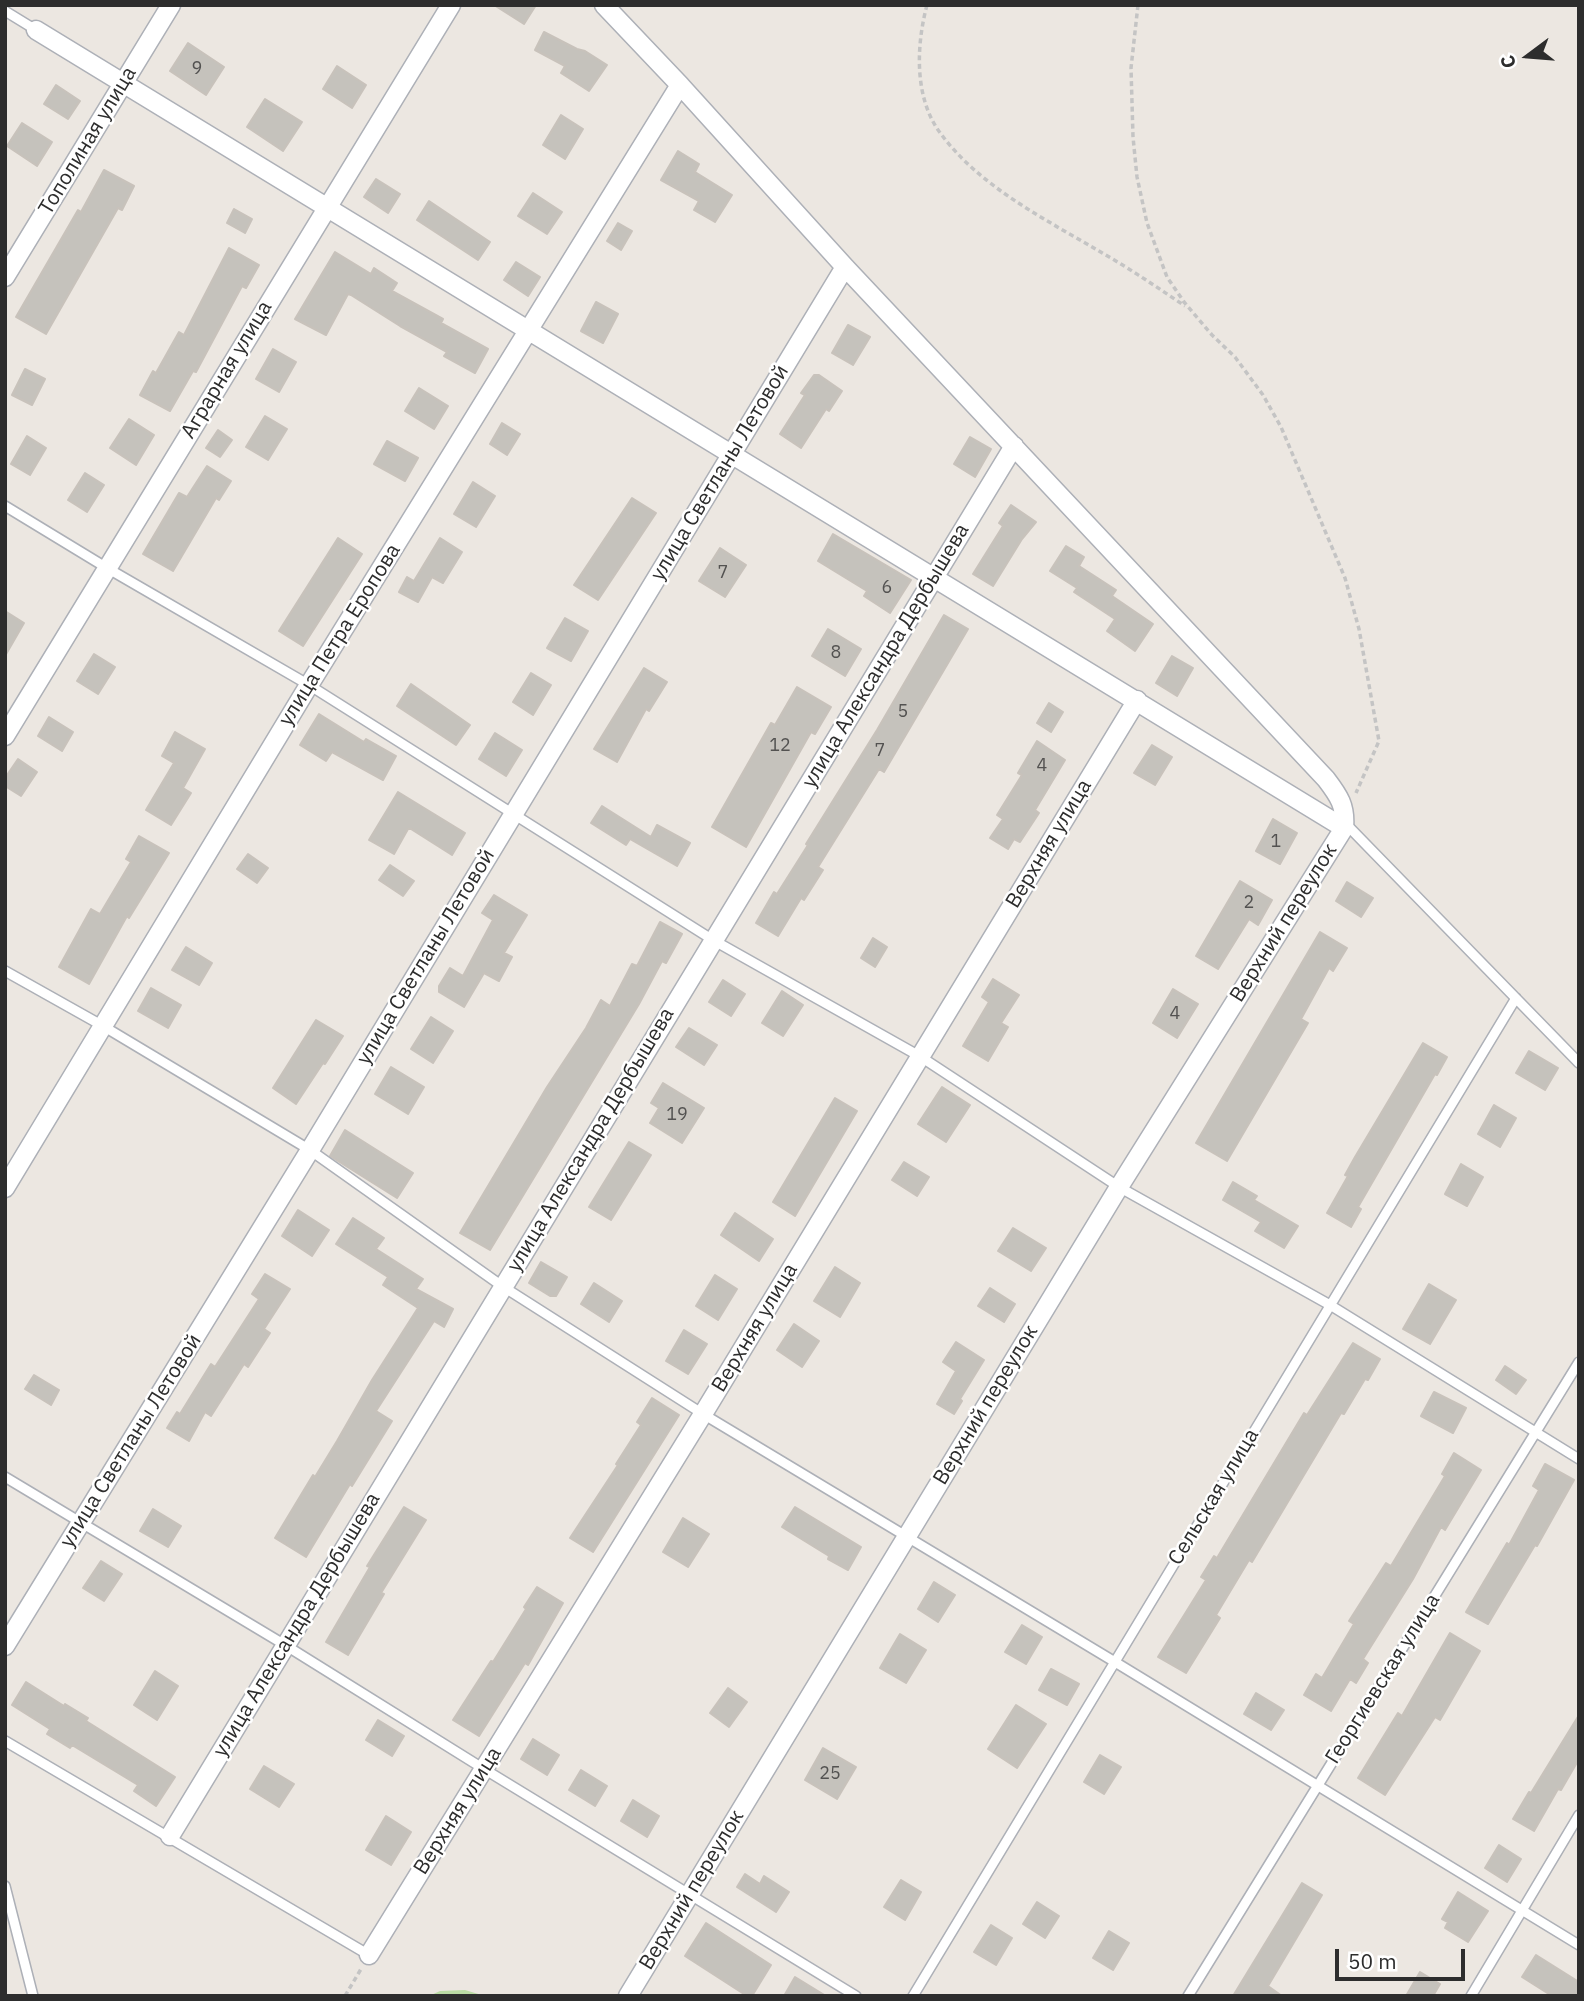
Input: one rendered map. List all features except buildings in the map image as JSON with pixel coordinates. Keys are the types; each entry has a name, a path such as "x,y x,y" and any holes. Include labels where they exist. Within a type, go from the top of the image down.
{"street":[{"name":"Тополиная улица","path":"5,277 171,5"},
{"name":"Аграрная улица","path":"5,736 451,5"},
{"path":"604,5 845,267 1326,779 1341,799 1344,822"},
{"path":"36,30 933,578 1344,822"},
{"name":"улица Петра Еропова","path":"5,1188 309,685 680,85"},
{"name":"улица Светланы Летовой","path":"5,1646 310,1150 845,267"},
{"name":"улица Александра Дербышева","path":"170,1836 1014,446"},
{"name":"Верхняя улица","path":"369,1955 703,1414 1136,699"},
{"name":"Верхний переулок","path":"628,1996 1344,822"}],"lane":[{"path":"5,11 36,30"},
{"path":"5,506 309,685 713,940 921,1057 1119,1187 1330,1305 1579,1459"},
{"path":"1344,822 1579,1063"},
{"path":"5,971 103,1026 310,1150 502,1286 703,1414 1579,1945"},
{"name":"Сельская улица","path":"913,1996 1516,998"},
{"name":"Георгиевская улица","path":"1188,1996 1579,1362"},
{"path":"5,1477 285,1645 856,1996"},
{"path":"5,1741 369,1955"},
{"path":"1471,1996 1579,1815"},
{"path":"5,1886 33,1996"}],"path":[{"path":"927,5 921,25 921,83 926,105 939,133 968,164 994,186 1128,268 1189,309"},
{"path":"1138,5 1131,68 1133,137 1137,177 1147,223 1167,276 1189,309 1235,357 1263,395 1281,427 1345,578 1359,629 1379,741 1344,822"},
{"path":"345,1996 369,1955"}],"green space":[{"path":"465,1990 485,1996 429,1996 440,1991"}]}
